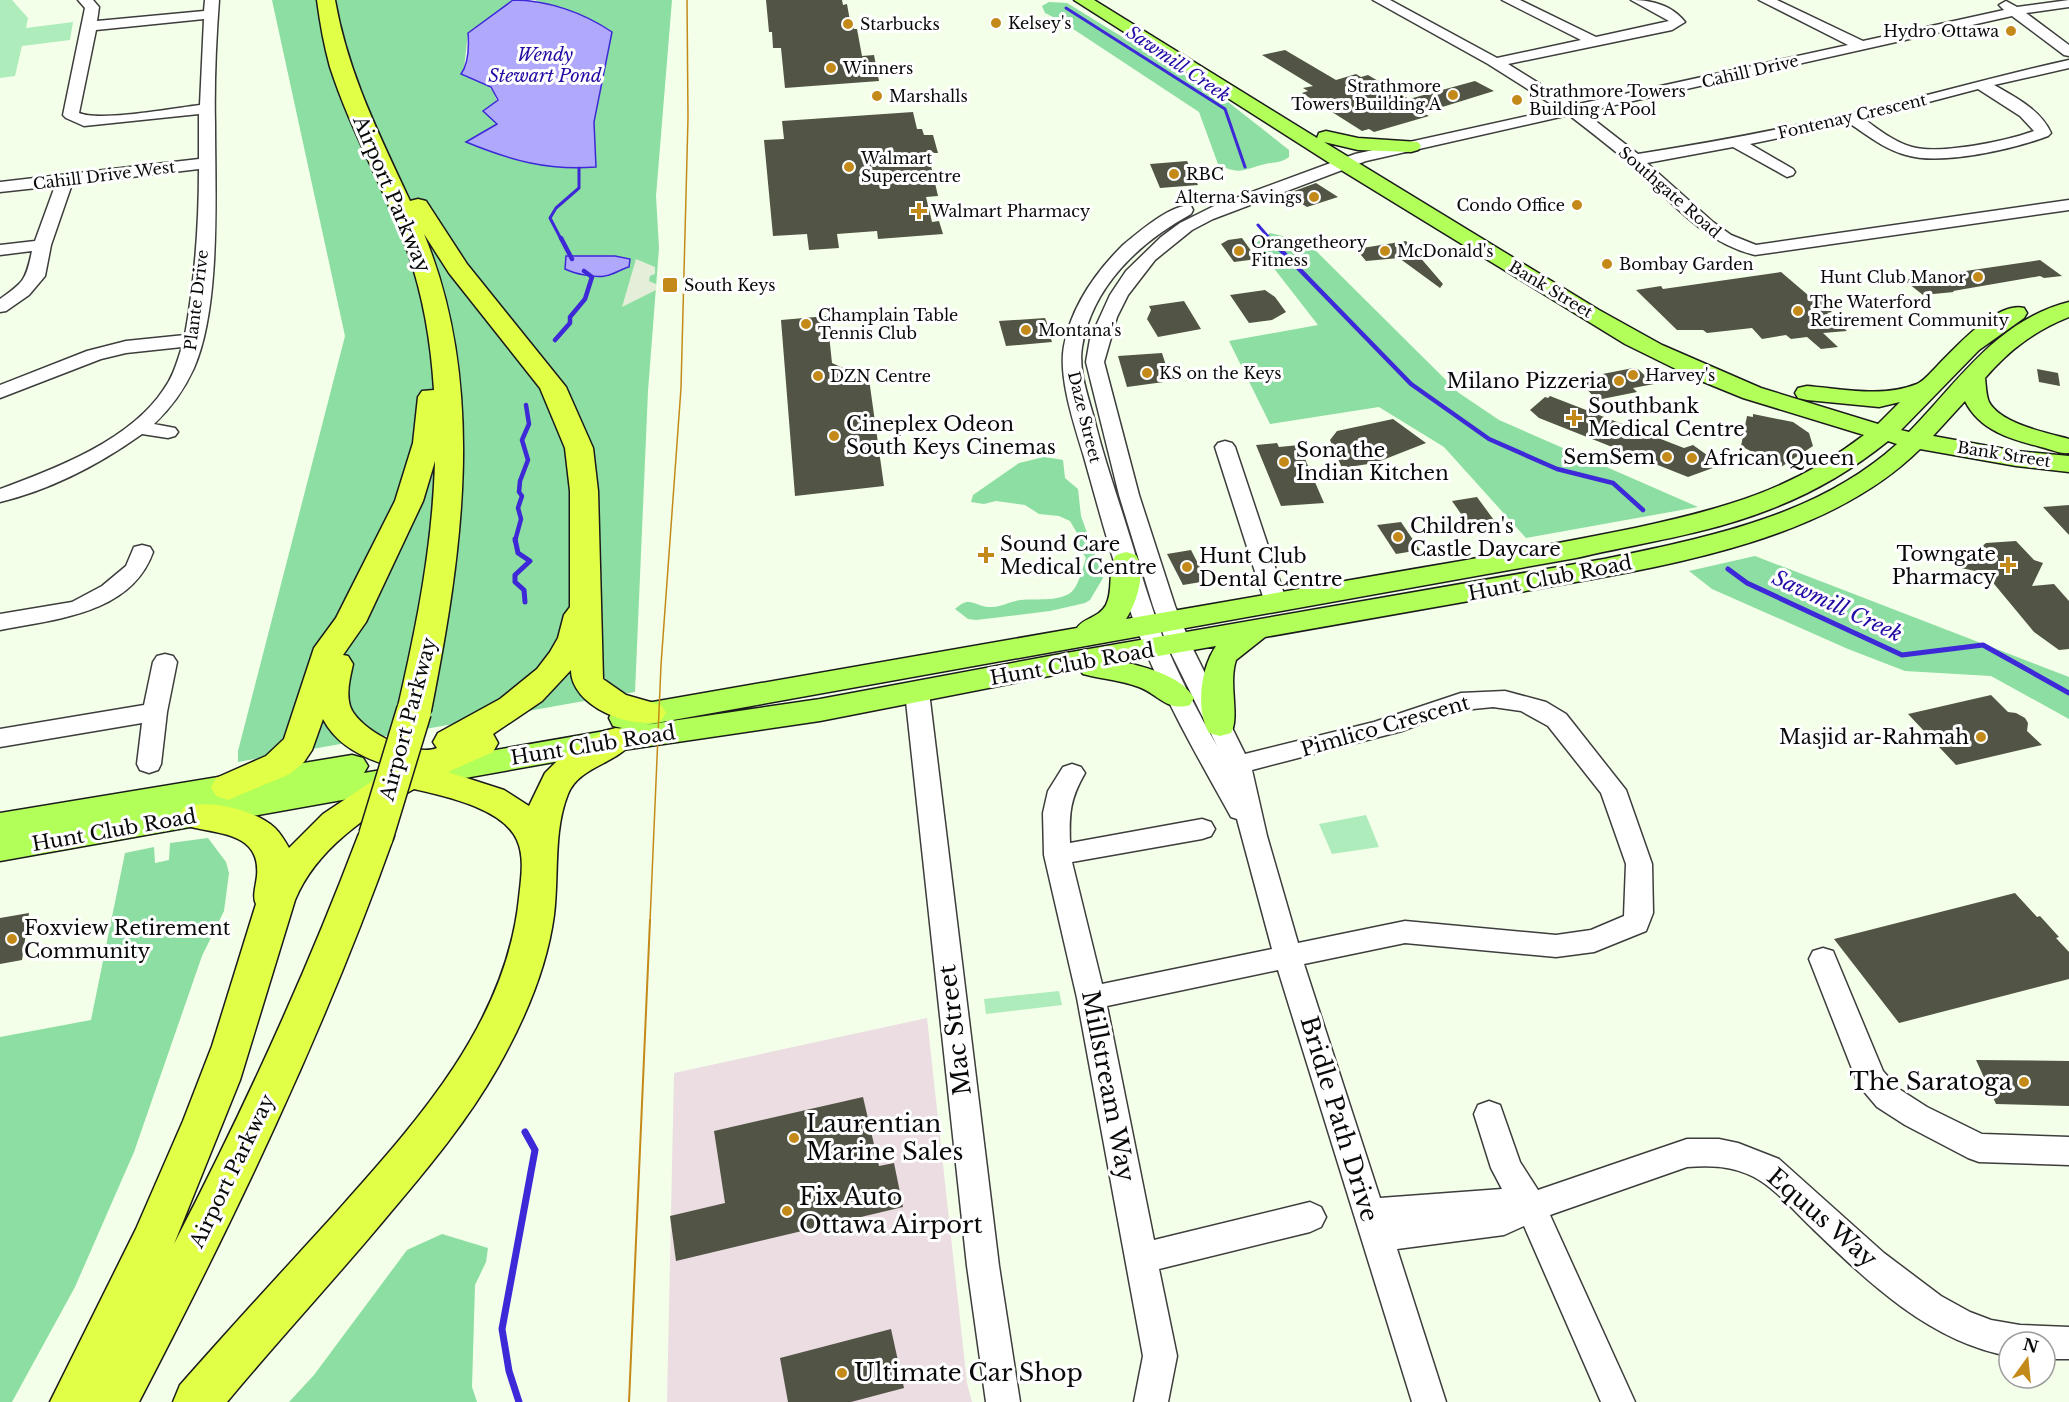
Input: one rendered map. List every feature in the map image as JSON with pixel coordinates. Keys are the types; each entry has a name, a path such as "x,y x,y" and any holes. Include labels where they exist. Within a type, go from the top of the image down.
{"highway":[{"name":"Airport Parkway","path":"114,1402 197,1245 256,1125 321,977 376,836 414,711 437,594 450,479 451,444 443,342 431,287 420,252 351,99 330,31 326,0"},
{"path":"351,99 458,268 537,365 562,404 582,461 587,681 598,695 607,700 649,713"},
{"path":"420,252 432,355 432,393 427,443 404,513 350,622 331,684 332,705 342,722 356,737 397,767 482,795 518,814 534,835 540,864"},
{"path":"74,1402 113,1328 156,1234 202,1123 231,1048 270,916 288,876 320,837 397,767 473,731 508,710 548,676 564,654 575,633 585,584"},
{"path":"228,787 265,773 278,765 294,750 304,731 330,648 350,622"},
{"path":"197,1402 403,1166 438,1123 479,1064 509,1004 527,952 537,904 545,818 557,782 573,765 616,740"},
{"path":"397,767 473,755"},
{"path":"197,816 249,828 266,841 272,851 275,871 270,916"}],"main road":[{"name":"Bank Street","path":"1082,0 1302,137 1353,161 1560,286 1649,331 1688,357 1798,399 2000,455 2068,452"},
{"name":"Bank Street","path":"1102,0 1326,136 1353,161"},
{"path":"1326,136 1347,144 1367,147 1411,146"},
{"path":"1302,137 1312,152 1312,157 1307,164"},
{"name":"Hunt Club Road","path":"1163,635 1256,631 1604,568 1692,548 1749,520 1797,488 1852,456 1890,425 1925,389 1992,328 2026,308 2069,292"},
{"name":"Hunt Club Road","path":"473,755 649,713 1163,635 1276,603 1576,549 1678,528 1749,520 1785,521 1826,503 1881,470 1922,432 2001,346 2015,335 2069,309"},
{"path":"1974,376 1976,399 1992,418 2068,452"},
{"path":"1798,399 1879,400 1925,389"},
{"path":"1798,399 1827,433 1834,449 1832,467"},
{"name":"Bank Street","path":"1922,432 2068,452"},
{"path":"1881,470 1936,455 2000,455"},
{"path":"1070,650 1102,627 1119,611 1123,602 1126,561"},
{"path":"1220,725 1218,684 1221,659 1232,647 1256,631"},
{"path":"1070,650 1150,680 1179,698"},
{"name":"Hunt Club Road","path":"473,755 616,740 820,710 917,692 1070,650"},
{"name":"Hunt Club Road","path":"0,825 228,787 397,767"},
{"name":"Hunt Club Road","path":"0,849 197,816 397,767"}],"street":[{"path":"85,0 92,7 90,26 71,115 84,121 108,120 207,109"},
{"name":"Southgate Road","path":"1380,0 1497,62 1571,110 1601,132 1707,226 1732,242 1755,250 2069,205"},
{"path":"1509,0 1593,41"},
{"path":"1497,62 1667,27 1678,22 1669,14 1638,0"},
{"path":"1766,0 1862,46"},
{"path":"1999,0 2069,52"},
{"name":"Cahill Drive","path":"1353,161 1411,146 2014,12 2069,3"},
{"path":"90,26 211,7"},
{"name":"Plante Drive","path":"0,496 75,465 115,443 138,426 159,409 173,391 191,353 202,286 208,163 207,109 211,7"},
{"name":"Fontenay Crescent","path":"1633,160 1736,142 1851,118 2069,63"},
{"path":"1851,118 1901,148 1921,153 2001,144 2043,133 2037,123 2002,96 1980,84"},
{"path":"1736,142 1787,172"},
{"name":"Daze Street","path":"1163,635 1095,362 1098,340 1106,317 1127,281 1165,243 1188,226 1307,164 1353,161"},
{"name":"Daze Street","path":"1163,635 1126,561 1090,442 1072,361 1073,346 1081,319 1105,276 1124,253 1165,222 1196,205 1329,171 1353,161"},
{"name":"Cahill Drive West","path":"0,187 208,163"},
{"path":"0,307 23,291 36,276 42,245 65,180"},
{"path":"0,250 42,245"},
{"path":"1105,276 1127,281"},
{"path":"0,392 94,355 126,347 194,340"},
{"path":"1072,361 1095,362"},
{"path":"138,426 168,432"},
{"path":"1090,442 1116,440"},
{"path":"1225,447 1276,603"},
{"path":"0,622 78,608 110,591 136,569 142,552"},
{"name":"Bridle Path Drive","path":"1163,635 1179,698 1254,836"},
{"name":"Bridle Path Drive","path":"1163,635 1220,725 1238,764 1254,836 1288,958 1429,1402"},
{"path":"149,764 155,712 165,662"},
{"name":"Mac Street","path":"917,692 983,1266 1003,1402"},
{"name":"Pimlico Crescent","path":"1238,764 1291,753 1393,725 1461,701 1496,699 1523,703 1546,711 1557,720 1613,789 1639,864 1639,913 1636,923 1594,941 1556,946 1405,932 1288,958"},
{"path":"0,738 155,712"},
{"name":"Millstream Way","path":"1072,773 1061,791 1056,813 1057,855 1091,998 1160,1356 1151,1402"},
{"path":"1057,855 1202,829"},
{"path":"1091,998 1288,958"},
{"path":"1823,959 1871,1078 1888,1098 1916,1116 1979,1148 2069,1151"},
{"path":"1489,1114 1506,1168 1531,1207 1618,1402"},
{"name":"Equus Way","path":"1373,1225 1504,1220 1531,1207 1687,1153 1713,1150 1743,1156 1768,1169 1789,1185 1911,1295 1962,1325 1992,1336 2024,1341 2069,1343"},
{"path":"1142,1258 1310,1217"}],"shaded area":[{"path":"636,259 655,267 655,274 650,276 649,281 656,284 656,290 622,307"},
{"path":"927,1018 967,1383 972,1402 667,1402 674,1073"}],"green space":[{"path":"0,0 12,0 28,18 26,28 73,22 70,40 22,46 15,76 0,78"},
{"path":"272,0 513,0 468,33 464,69 492,90 497,103 498,124 466,142 594,122 612,32 535,0 672,0 656,196 659,248 648,391 635,692 238,762 238,751 345,336","holes":["566,256 615,256 618,258 618,269 606,277"]},
{"path":"1049,2 1067,3 1228,102 1289,150 1289,157 1237,171 1218,164 1199,112 1061,21 1045,13 1042,6"},
{"path":"1270,233 1307,242 1459,393 1499,420 1698,507 1526,538 1444,447 1379,407 1270,424 1229,341 1318,325 1255,244"},
{"path":"1044,457 1063,460 1065,478 1078,489 1081,516 1103,578 1090,600 1085,603 1050,611 968,619 955,609 968,602 993,607 1021,600 1057,598 1069,593 1078,582 1086,558 1076,542 1077,533 1070,521 1059,516 1039,514 1025,505 996,501 984,504 971,502 973,495 1019,463"},
{"path":"1755,556 2069,677 2069,719 1991,676 1905,671 1848,649 1712,589 1689,571"},
{"path":"1366,815 1379,847 1332,854 1319,824"},
{"path":"208,838 226,862 229,873 224,911 202,956 134,1152 75,1287 12,1402 0,1402 0,1037 91,1020 125,853 154,847 155,863 169,860 170,843"},
{"path":"1059,991 1062,1005 986,1014 984,999"},
{"path":"442,1234 488,1248 486,1262 475,1285 472,1387 477,1402 289,1402 314,1375 407,1250"}],"water":[{"name":"Wendy Stewart Pond","path":"513,0 539,2 565,9 590,19 612,32 594,122 596,167 561,167 529,163 466,142 497,124 483,111 498,100 491,87 461,74 467,60 468,33"},
{"path":"566,256 615,256 630,259 629,267 608,275 596,276 565,269"}],"building":[{"path":"766,0 842,0 843,5 847,4 854,29 857,29 862,56 874,55 879,81 785,88 781,48 773,48"},
{"path":"1285,50 1336,80 1356,74 1361,77 1368,75 1409,99 1475,81 1494,91 1423,113 1429,116 1374,132 1369,129 1362,131 1302,93 1308,91 1303,88 1313,86 1262,55"},
{"name":"Walmart Supercentre","path":"913,112 917,129 922,129 924,135 933,135 938,153 928,153 938,196 926,197 932,222 939,221 943,234 878,239 877,231 837,234 839,248 809,250 807,234 773,236 764,140 784,139 782,121"},
{"name":"RBC","path":"1187,161 1198,185 1160,188 1150,164"},
{"name":"Alterna Savings","path":"1316,183 1338,197 1307,207 1286,194"},
{"name":"Orangetheory Fitness","path":"1242,238 1257,259 1234,262 1221,244 1228,240"},
{"path":"1406,241 1443,284 1440,288 1399,258 1366,261 1356,249"},
{"name":"Hunt Club Manor","path":"2040,260 2062,276 2044,278 2040,276 1954,292 1923,295 1904,280"},
{"name":"The Waterford Retirement Community","path":"1781,272 1815,301 1820,300 1832,312 1827,313 1847,331 1823,333 1838,347 1821,349 1807,337 1791,339 1786,335 1762,339 1752,328 1707,333 1703,330 1677,330 1636,290 1661,286 1663,289"},
{"path":"1265,290 1275,297 1286,312 1272,320 1249,323 1230,295"},
{"path":"1184,301 1201,329 1158,337 1147,319 1151,310 1149,306"},
{"name":"Cineplex Odeon South Keys Cinemas","path":"827,316 832,363 850,371 851,381 869,379 884,486 795,496 781,320"},
{"name":"Montana's","path":"1045,318 1052,342 1006,346 999,321"},
{"name":"KS on the Keys","path":"1162,353 1171,381 1127,387 1118,356"},
{"path":"1633,368 1639,370 1654,384 1633,388 1637,392 1597,400 1577,379"},
{"path":"2037,369 2058,373 2060,386 2039,382"},
{"path":"1550,396 1684,448 1693,445 1721,465 1688,477 1539,418 1530,410 1545,397"},
{"path":"1753,414 1793,422 1809,433 1813,446 1781,467 1741,446 1747,416 1753,417"},
{"path":"1393,419 1426,443 1375,463 1342,468 1330,440 1337,431"},
{"path":"1277,443 1279,447 1299,445 1324,503 1281,506 1256,445"},
{"path":"1477,497 1499,527 1473,531 1452,501"},
{"path":"2069,505 2069,535 2043,507"},
{"name":"Children's Castle Daycare","path":"1401,522 1420,550 1396,554 1377,525"},
{"path":"2016,541 2034,560 2043,563 2032,586 2054,584 2069,601 2069,649 2059,650 2034,632 1985,573 1956,567 1986,543"},
{"name":"Hunt Club Dental Centre","path":"1191,550 1207,581 1183,585 1167,554"},
{"name":"Masjid ar-Rahmah","path":"1991,695 2008,712 2025,718 2028,723 2027,731 2042,745 1956,765 1908,714"},
{"path":"2015,893 2037,917 2040,916 2069,952 2069,979 1899,1023 1834,939"},
{"name":"Foxview Retirement Community","path":"29,913 22,960 0,964 0,918"},
{"name":"The Saratoga","path":"1976,1060 2069,1061 2069,1106 1996,1104"},
{"path":"863,1097 879,1166 894,1163 903,1207 676,1261 670,1216 725,1203 714,1131"},
{"name":"Ultimate Car Shop","path":"891,1329 904,1388 851,1402 788,1402 780,1358"}],"waterway":[{"name":"Sawmill Creek","path":"1066,8 1225,109 1245,167"},
{"path":"561,239 550,218 556,208 579,188 579,168"},
{"name":"Sawmill Creek","path":"1258,225 1270,239"},
{"path":"561,238 572,259"},
{"name":"Sawmill Creek","path":"1269,238 1411,384 1489,439 1557,469 1613,483 1643,510"},
{"path":"555,340 570,323 570,317 585,299 592,277 584,271"},
{"path":"515,540 521,519 518,508 522,496 519,492 520,481 528,460 522,440 529,424 526,405"},
{"path":"515,540 518,553 530,561 515,575 515,582 524,590 525,602"},
{"name":"Sawmill Creek","path":"1728,569 1747,583 1902,655 1983,645 2069,693"},
{"path":"519,1402 509,1371 502,1329 535,1150 525,1132"}],"tram line":[{"path":"650,922 661,665 681,388 688,118 687,0"},
{"path":"629,1402 650,920"}],"place":[{"name":"Kelsey's","path":"996,23"},
{"name":"Starbucks","path":"848,24"},
{"name":"Hydro Ottawa","path":"2011,31"},
{"name":"Winners","path":"831,68"},
{"name":"Strathmore Towers Building A","path":"1453,95"},
{"name":"Marshalls","path":"877,96"},
{"name":"Strathmore Towers Building A Pool","path":"1517,100"},
{"name":"Walmart Supercentre","path":"849,167"},
{"name":"RBC","path":"1174,174"},
{"name":"Alterna Savings","path":"1314,197"},
{"name":"Condo Office","path":"1577,205"},
{"name":"Walmart Pharmacy","path":"919,211"},
{"name":"Orangetheory Fitness","path":"1239,251"},
{"name":"McDonald's","path":"1385,251"},
{"name":"Bombay Garden","path":"1607,264"},
{"name":"Hunt Club Manor","path":"1978,277"},
{"name":"South Keys","path":"670,285"},
{"name":"The Waterford Retirement Community","path":"1798,311"},
{"name":"Champlain Table Tennis Club","path":"806,324"},
{"name":"Montana's","path":"1026,330"},
{"name":"KS on the Keys","path":"1147,373"},
{"name":"Harvey's","path":"1633,375"},
{"name":"DZN Centre","path":"818,376"},
{"name":"Milano Pizzeria","path":"1619,381"},
{"name":"Southbank Medical Centre","path":"1574,418"},
{"name":"Cineplex Odeon South Keys Cinemas","path":"834,436"},
{"name":"SemSem","path":"1667,457"},
{"name":"African Queen","path":"1692,458"},
{"name":"Sona the Indian Kitchen","path":"1284,462"},
{"name":"Children's Castle Daycare","path":"1398,537"},
{"name":"Sound Care Medical Centre","path":"986,555"},
{"name":"Towngate Pharmacy","path":"2008,565"},
{"name":"Hunt Club Dental Centre","path":"1187,567"},
{"name":"Masjid ar-Rahmah","path":"1981,737"},
{"name":"Foxview Retirement Community","path":"12,939"},
{"name":"The Saratoga","path":"2024,1082"},
{"name":"Laurentian Marine Sales","path":"794,1138"},
{"name":"Fix Auto Ottawa Airport","path":"787,1211"},
{"name":"Ultimate Car Shop","path":"842,1373"}]}
